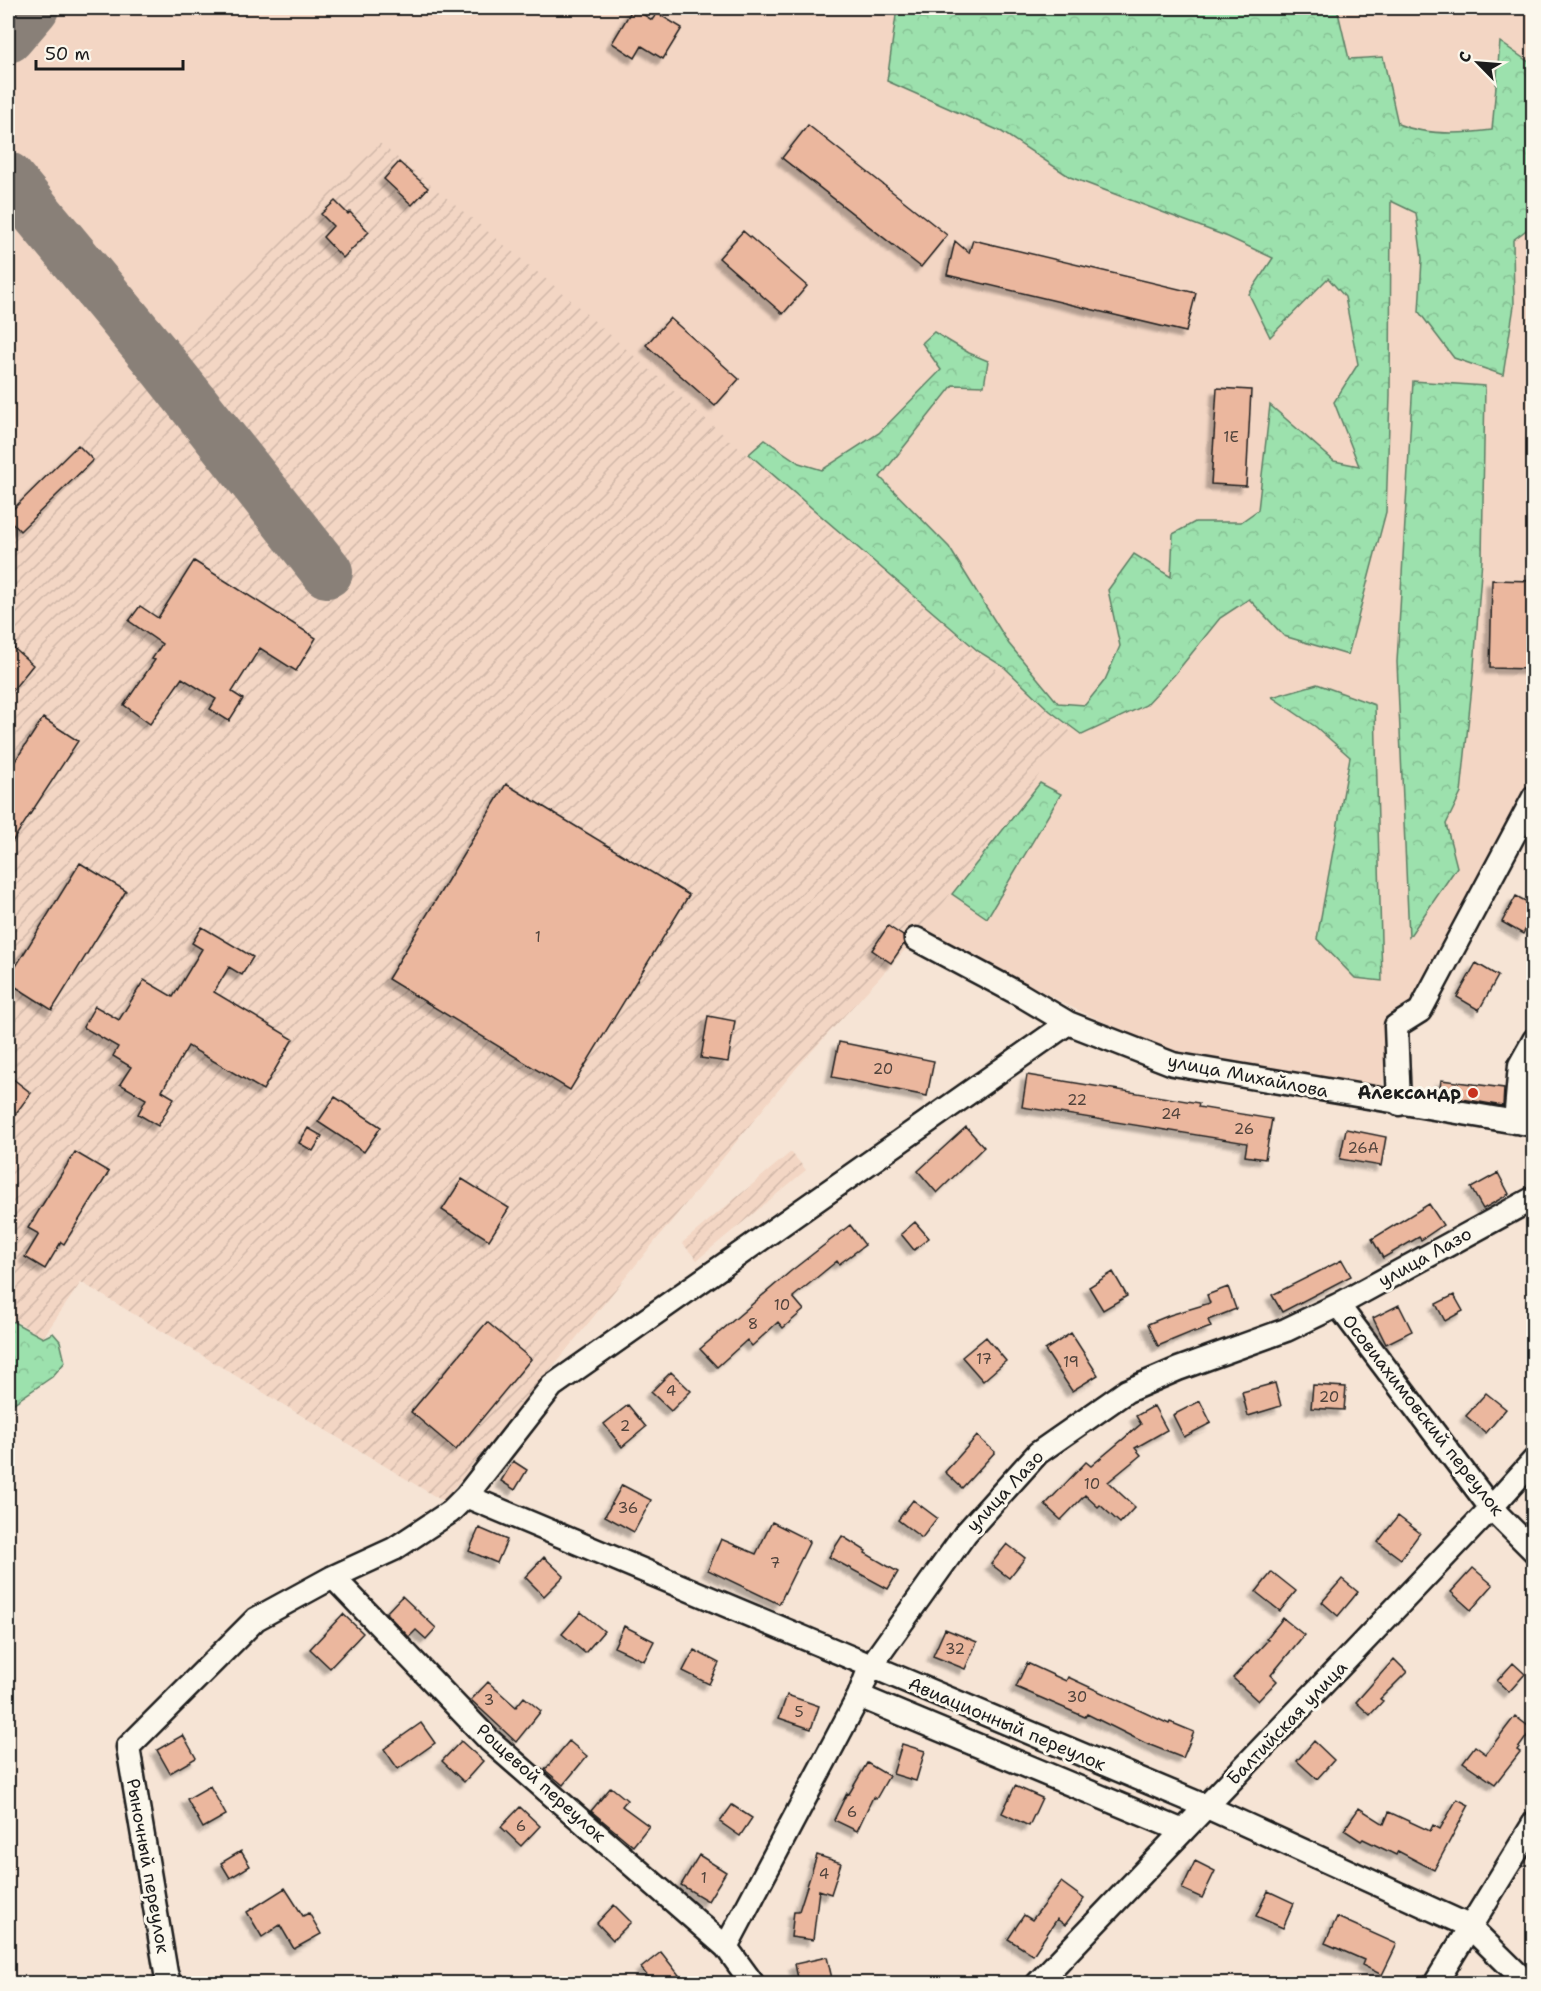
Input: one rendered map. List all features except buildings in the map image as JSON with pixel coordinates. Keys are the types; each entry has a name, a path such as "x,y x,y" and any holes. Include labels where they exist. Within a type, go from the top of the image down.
{"street":[{"path":"1399,1104 1396,1026 1420,1011 1533,797"},
{"name":"улица Михайлова","path":"916,939 1022,995 1068,1023 1173,1065 1524,1123"},
{"path":"333,1577 394,1549 450,1512 466,1496 552,1386 1068,1023"},
{"path":"1524,1123 1520,1065 1533,1040"},
{"name":"улица Лазо","path":"726,1947 859,1696 870,1667 964,1534 1038,1453 1127,1391 1178,1369 1286,1330 1338,1305 1533,1197"},
{"name":"Осовиахимовский переулок","path":"1338,1305 1491,1508 1533,1551"},
{"name":"Балтийская улица","path":"1037,1983 1491,1508 1533,1460"},
{"name":"Авиационный переулок","path":"466,1496 1207,1807 1469,1926 1528,1983"},
{"name":"Рыночный переулок","path":"170,1983 166,1973 128,1747 256,1619 333,1577"},
{"name":"Рощевой переулок","path":"333,1577 489,1740 726,1947 753,1983"},
{"name":"Авиационный переулок","path":"859,1696 1183,1831"},
{"path":"1435,1983 1533,1823"}],"shaded area":[{"path":"8,8 1533,8 1533,785 1417,998 1390,1026 1382,1089 1178,1055 1073,1008 924,929 797,1067 443,1501 81,1282 43,1337 8,1316"},
{"path":"377,141 558,289 833,531 1071,732 924,929 797,1067 443,1501 81,1282 43,1337 8,1316 8,504 335,186"},
{"path":"791,1152 806,1170 697,1260 682,1243"}],"green space":[{"path":"897,8 1337,8 1349,59 1383,57 1398,124 1420,131 1456,133 1492,130 1500,42 1533,65 1533,225 1513,240 1514,306 1503,375 1454,358 1419,312 1422,259 1416,213 1391,201 1390,396 1386,512 1348,655 1284,636 1249,599 1220,618 1175,674 1146,705 1082,735 1050,711 1004,667 978,651 749,454 765,440 799,463 822,470 879,433 941,370 922,343 934,332 969,353 988,361 984,386 953,385 880,477 949,547 1009,644 1058,703 1085,705 1105,680 1120,646 1108,590 1134,554 1171,577 1173,534 1195,522 1241,522 1258,510 1270,405 1334,461 1359,466 1334,402 1358,364 1345,297 1328,278 1270,337 1249,294 1273,258 1228,237 1070,177 1002,132 887,81"},
{"path":"1413,381 1485,386 1482,559 1474,667 1461,793 1446,824 1457,867 1409,937 1397,662"},
{"path":"1317,684 1375,705 1382,981 1355,978 1317,939 1350,757 1316,727 1272,697"},
{"path":"1040,783 1061,794 987,918 952,894"},
{"path":"8,1319 43,1338 53,1333 60,1341 65,1362 52,1377 8,1407"}],"taxiway":[{"path":"8,37 33,8"},
{"path":"8,178 157,358 327,572"}],"place":[{"name":"Александр","path":"1473,1093"}]}
